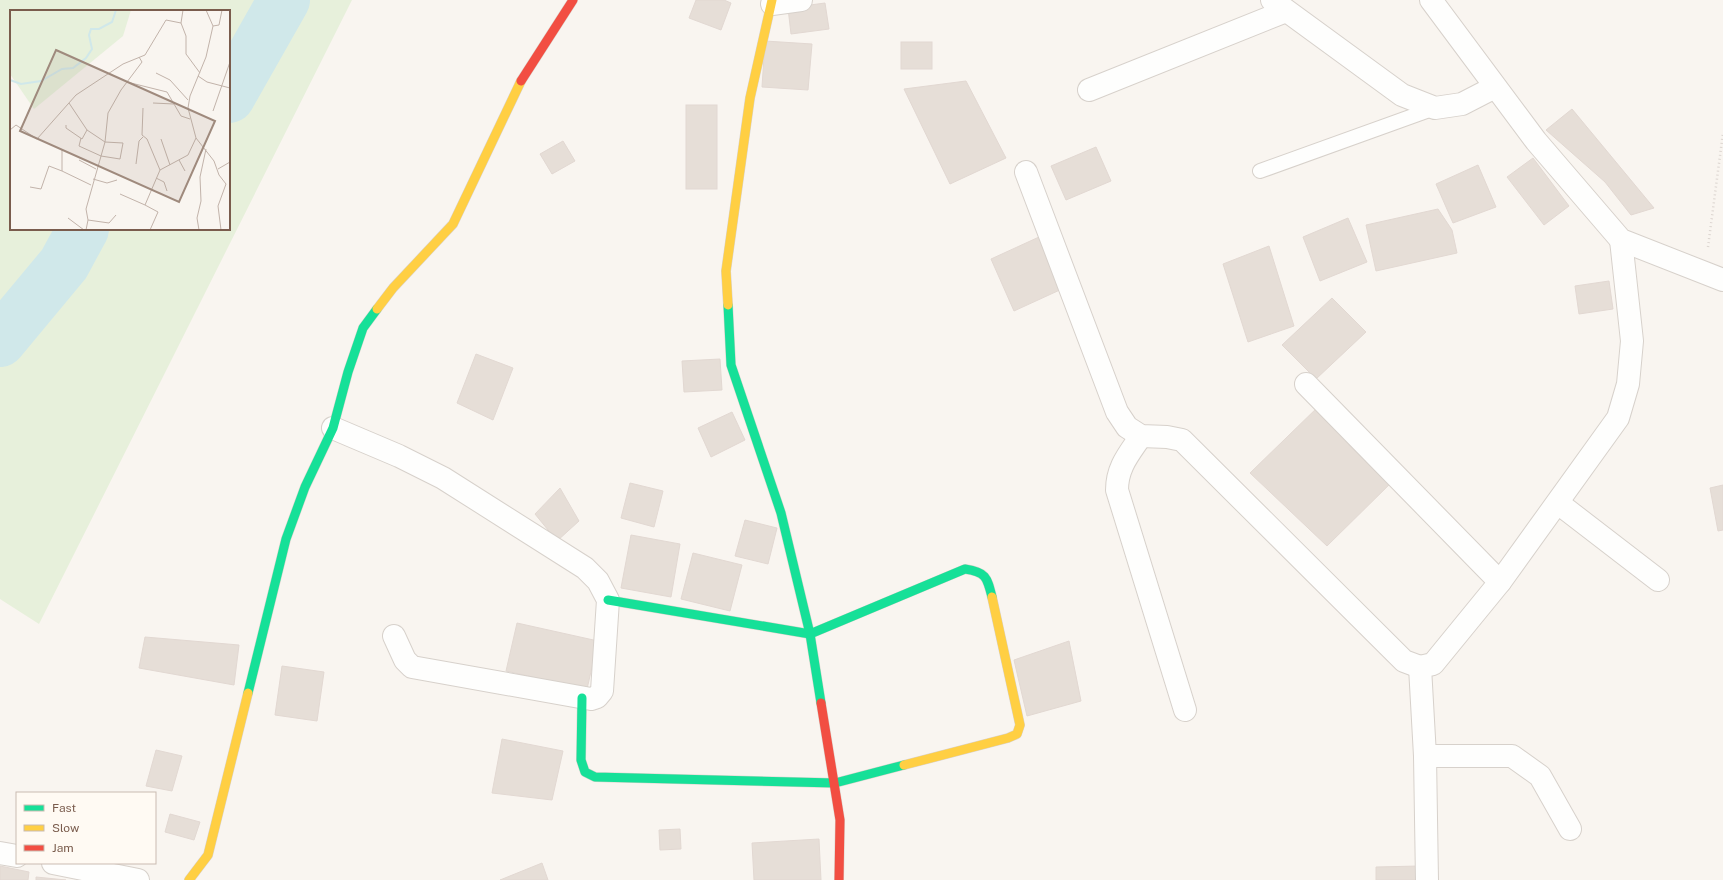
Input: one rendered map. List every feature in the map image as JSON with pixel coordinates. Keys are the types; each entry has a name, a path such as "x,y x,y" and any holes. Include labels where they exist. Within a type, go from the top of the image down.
{"street":[{"path":"189,880 208,855 286,539 305,487 333,428 348,372 363,328 393,288 453,224 521,81 573,0"},
{"path":"801,0 772,2 750,98 726,271 731,365 781,513 810,634 840,820 839,880"},
{"path":"1431,0 1536,141 1622,240 1714,276"},
{"path":"1089,90 1279,6 1402,95 1435,108 1462,104 1495,87"},
{"path":"1026,172 1117,412 1127,427 1141,436 1167,437 1182,440 1404,661 1420,667 1433,664 1500,582 1618,418 1628,384 1632,341 1622,240"},
{"path":"1306,384 1500,582"},
{"path":"333,428 399,456 443,478 585,568 598,581 608,600 602,691 597,697 591,699 412,667 405,660 394,636"},
{"path":"1141,436 1121,464 1117,478 1117,490 1185,710"},
{"path":"1558,503 1658,580"},
{"path":"582,698 581,760 585,772 594,777 835,783 1008,738 1017,734 1020,725 988,580 979,571 965,569 810,634 608,600"},
{"path":"1420,667 1425,756 1427,880"},
{"path":"1425,756 1512,756 1540,776 1570,829"},
{"path":"0,852 16,856"},
{"path":"58,864 138,880"}],"lane":[{"path":"1260,171 1435,108"}],"path":[{"path":"1714,276 1723,133"}],"green space":[{"path":"0,0 352,0 39,624 0,599"}],"building":[{"path":"696,0 724,0 731,3 721,30 689,18"},
{"path":"825,3 829,29 791,34 788,8"},
{"path":"765,41 812,44 808,90 762,87"},
{"path":"901,42 932,42 932,69 901,69"},
{"path":"966,81 1006,158 950,184 904,89"},
{"path":"686,105 717,105 717,189 686,189"},
{"path":"1572,109 1654,208 1631,215 1605,182 1546,130"},
{"path":"563,141 575,161 552,174 540,154"},
{"path":"1096,147 1111,181 1066,200 1051,166"},
{"path":"1533,158 1569,206 1544,225 1507,177"},
{"path":"1478,165 1496,207 1453,223 1436,184"},
{"path":"1438,209 1452,230 1457,253 1376,271 1366,225"},
{"path":"1348,218 1367,262 1320,281 1303,237"},
{"path":"1039,237 1062,289 1014,311 991,259"},
{"path":"1269,246 1294,326 1248,342 1223,264"},
{"path":"1609,281 1613,309 1579,314 1575,286"},
{"path":"1332,298 1366,332 1316,379 1282,345"},
{"path":"476,354 513,368 493,420 457,403"},
{"path":"720,359 722,390 684,392 682,361"},
{"path":"1321,404 1395,479 1327,546 1250,473"},
{"path":"732,412 745,440 711,457 698,428"},
{"path":"630,483 663,491 654,527 621,518"},
{"path":"1723,485 1723,530 1718,531 1710,488"},
{"path":"560,488 579,521 557,541 535,514"},
{"path":"745,520 777,528 768,564 735,556"},
{"path":"631,535 680,544 671,597 621,588"},
{"path":"693,553 742,565 730,611 681,599"},
{"path":"517,623 598,641 587,689 506,671"},
{"path":"145,637 239,645 234,685 139,668"},
{"path":"1069,641 1081,701 1027,716 1014,660"},
{"path":"282,666 324,672 317,721 275,715"},
{"path":"502,739 563,751 552,800 492,793"},
{"path":"156,750 182,756 172,791 146,786"},
{"path":"170,814 200,822 194,840 165,832"},
{"path":"680,829 681,849 660,850 659,830"},
{"path":"819,839 821,880 754,880 752,843"},
{"path":"542,863 548,880 500,880"},
{"path":"0,866 29,872 28,880 0,880"},
{"path":"1419,866 1419,880 1376,880 1376,867"},
{"path":"36,877 66,880 36,880"}],"waterway":[{"path":"230,95 284,0"},
{"path":"0,341 64,264 82,230"}],"traffic: fast":[{"path":"728,305 731,365 781,513 810,634 821,703"},
{"path":"248,693 286,539 305,487 333,428 348,372 363,328 377,309"},
{"path":"608,600 810,634 965,569 977,572 987,580 992,597"},
{"path":"582,698 581,760 585,772 595,777 835,783 904,765"}],"traffic: slow":[{"path":"728,305 726,271 750,98 772,0"},
{"path":"377,309 393,288 453,224 521,81"},
{"path":"904,765 1008,738 1017,734 1020,725 992,597"},
{"path":"189,880 208,855 248,693"}],"traffic: jam":[{"path":"521,81 573,0"},
{"path":"821,703 840,820 839,880"}]}
